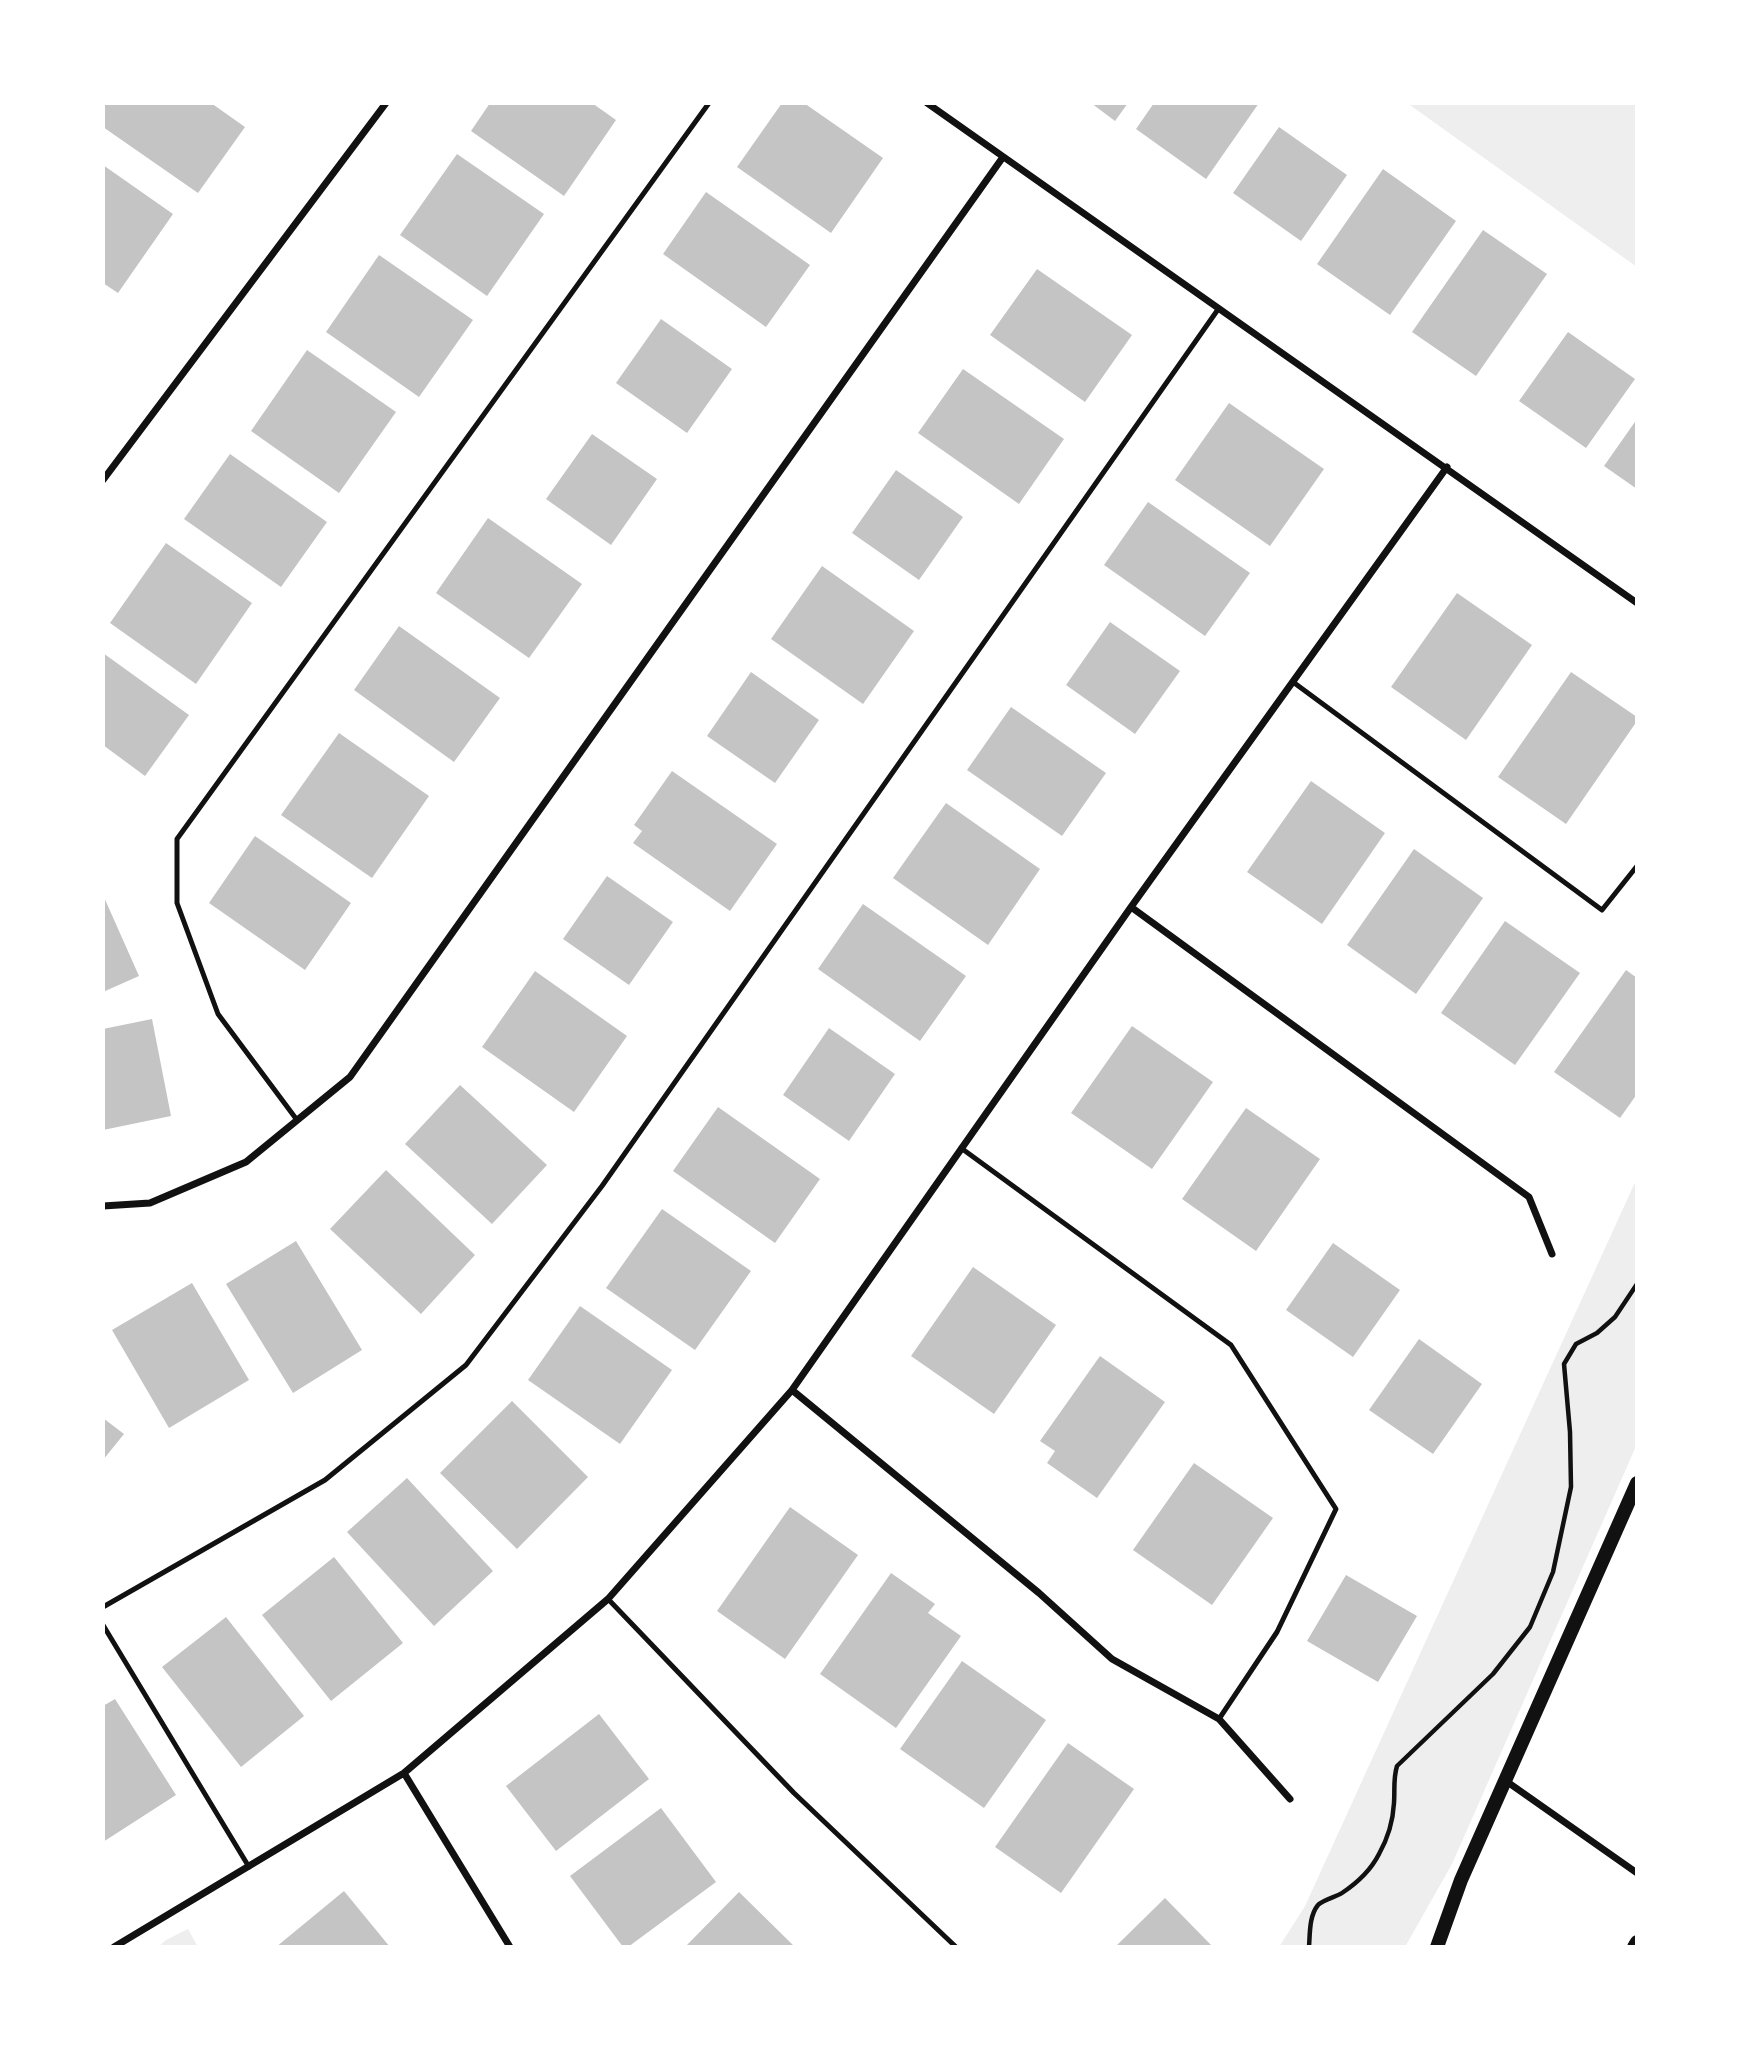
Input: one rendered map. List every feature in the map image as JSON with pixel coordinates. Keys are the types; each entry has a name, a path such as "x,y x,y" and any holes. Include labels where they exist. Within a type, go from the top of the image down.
{"main road":[{"path":"1437,1947 1461,1880 1637,1483"},
{"path":"1634,1947 1637,1942"}],"street":[{"path":"103,480 386,103"},
{"path":"927,103 1637,603"},
{"path":"103,1206 150,1203 246,1162 350,1077 1003,157"},
{"path":"114,1947 404,1773 608,1599 792,1390 1131,907 1447,467"},
{"path":"1131,907 1529,1197 1552,1254"},
{"path":"792,1390 999,1559 1112,1659 1219,1719 1290,1799"},
{"path":"404,1773 510,1947"},
{"path":"1506,1781 1637,1873"}],"lane":[{"path":"297,1120 218,1014 177,903 177,839 709,103"},
{"path":"103,1607 325,1480 466,1365 602,1186 1219,308"},
{"path":"1293,682 1602,910 1637,866"},
{"path":"961,1149 1231,1345 1336,1509 1277,1632 1219,1719"},
{"path":"608,1599 794,1793 956,1947"},
{"path":"103,1626 249,1867"}],"path":[{"path":"1309,1947 1311,1921 1319,1905 1341,1894 1362,1878 1378,1858 1387,1840 1392,1820 1393,1780 1397,1766 1493,1674 1530,1628 1553,1572 1571,1487 1570,1432 1564,1364 1576,1344 1597,1333 1615,1317 1630,1298 1637,1283"}],"shaded area":[{"path":"1407,103 1637,103 1637,267"},
{"path":"1637,1178 1637,1444 1452,1864 1405,1947 1279,1947 1305,1906"},
{"path":"188,1929 198,1947 158,1947 166,1940"}],"building":[{"path":"104,103 211,103 245,127 198,193 103,127"},
{"path":"490,103 592,103 616,120 564,196 471,131"},
{"path":"782,103 804,103 883,158 831,233 737,167"},
{"path":"1091,103 1128,103 1115,121"},
{"path":"1154,103 1259,103 1206,179 1136,129"},
{"path":"1279,127 1347,175 1301,241 1233,193"},
{"path":"457,154 544,214 487,296 400,235"},
{"path":"103,165 173,214 118,293 103,283"},
{"path":"1383,169 1456,221 1390,315 1317,264"},
{"path":"706,192 810,265 766,327 663,254"},
{"path":"1483,230 1547,274 1476,376 1412,332"},
{"path":"379,255 473,320 419,397 326,332"},
{"path":"1037,269 1132,335 1085,402 990,335"},
{"path":"661,319 732,369 687,433 616,383"},
{"path":"1568,332 1635,379 1586,448 1519,401"},
{"path":"307,350 396,412 339,493 251,431"},
{"path":"963,369 1064,439 1019,504 918,433"},
{"path":"1229,403 1324,469 1270,546 1175,480"},
{"path":"1637,419 1637,489 1604,466"},
{"path":"592,434 657,479 611,545 546,499"},
{"path":"230,454 327,522 281,587 184,519"},
{"path":"896,470 963,517 919,580 852,533"},
{"path":"1148,502 1250,573 1205,636 1104,565"},
{"path":"488,518 582,584 529,658 436,593"},
{"path":"166,543 252,603 196,684 110,623"},
{"path":"822,566 914,631 863,704 771,639"},
{"path":"1457,593 1532,645 1466,740 1391,687"},
{"path":"1110,622 1180,671 1135,734 1066,685"},
{"path":"399,626 500,698 454,762 354,690"},
{"path":"103,653 189,715 145,776 103,745"},
{"path":"751,672 819,720 775,783 707,736"},
{"path":"1571,672 1637,717 1637,721 1566,824 1498,777"},
{"path":"1011,707 1106,773 1062,836 967,770"},
{"path":"339,733 429,796 372,878 281,815"},
{"path":"672,771 777,844 730,911 633,843 642,831 634,825"},
{"path":"1311,781 1385,833 1322,924 1247,872"},
{"path":"946,803 1040,869 988,945 893,878"},
{"path":"255,836 351,903 305,970 209,903"},
{"path":"1414,849 1483,898 1416,994 1347,945"},
{"path":"607,876 673,922 629,985 563,939"},
{"path":"103,895 139,976 103,992"},
{"path":"863,904 966,976 920,1041 818,969"},
{"path":"1505,921 1580,973 1515,1065 1441,1013"},
{"path":"1626,970 1637,978 1637,1094 1620,1118 1554,1072"},
{"path":"535,971 627,1036 574,1112 482,1047"},
{"path":"152,1019 171,1116 103,1130 103,1029"},
{"path":"1132,1026 1213,1082 1152,1169 1071,1113"},
{"path":"829,1028 895,1074 849,1141 783,1095"},
{"path":"460,1085 547,1165 492,1224 405,1144"},
{"path":"718,1107 820,1179 775,1243 673,1171"},
{"path":"1246,1108 1320,1159 1256,1251 1182,1199"},
{"path":"386,1170 475,1255 421,1314 330,1229"},
{"path":"662,1209 751,1271 695,1350 606,1288"},
{"path":"296,1241 362,1350 293,1393 226,1284"},
{"path":"1333,1243 1400,1290 1353,1357 1286,1310"},
{"path":"973,1267 1056,1325 994,1414 911,1356"},
{"path":"192,1283 249,1380 169,1428 112,1330"},
{"path":"580,1306 672,1370 620,1444 528,1380"},
{"path":"1419,1339 1482,1384 1433,1454 1369,1410"},
{"path":"1100,1356 1165,1402 1097,1498 1047,1463 1055,1451 1040,1441"},
{"path":"512,1401 588,1477 517,1549 440,1473"},
{"path":"103,1418 124,1434 103,1460"},
{"path":"1194,1463 1273,1518 1212,1605 1133,1550"},
{"path":"407,1478 493,1571 434,1626 347,1532"},
{"path":"790,1507 858,1555 785,1659 717,1611"},
{"path":"334,1557 403,1643 331,1701 262,1615"},
{"path":"891,1573 935,1604 928,1613 961,1636 896,1728 820,1674"},
{"path":"1346,1575 1417,1616 1378,1682 1307,1641"},
{"path":"226,1617 304,1716 241,1767 162,1667"},
{"path":"962,1661 1046,1720 984,1808 900,1749"},
{"path":"115,1699 176,1795 103,1842 103,1706"},
{"path":"599,1714 649,1779 556,1851 506,1786"},
{"path":"1068,1743 1134,1789 1061,1893 995,1847"},
{"path":"661,1808 716,1882 628,1947 623,1947 570,1876"},
{"path":"344,1891 390,1947 276,1947"},
{"path":"739,1892 795,1947 685,1947"},
{"path":"1165,1898 1213,1947 1115,1947"}]}
